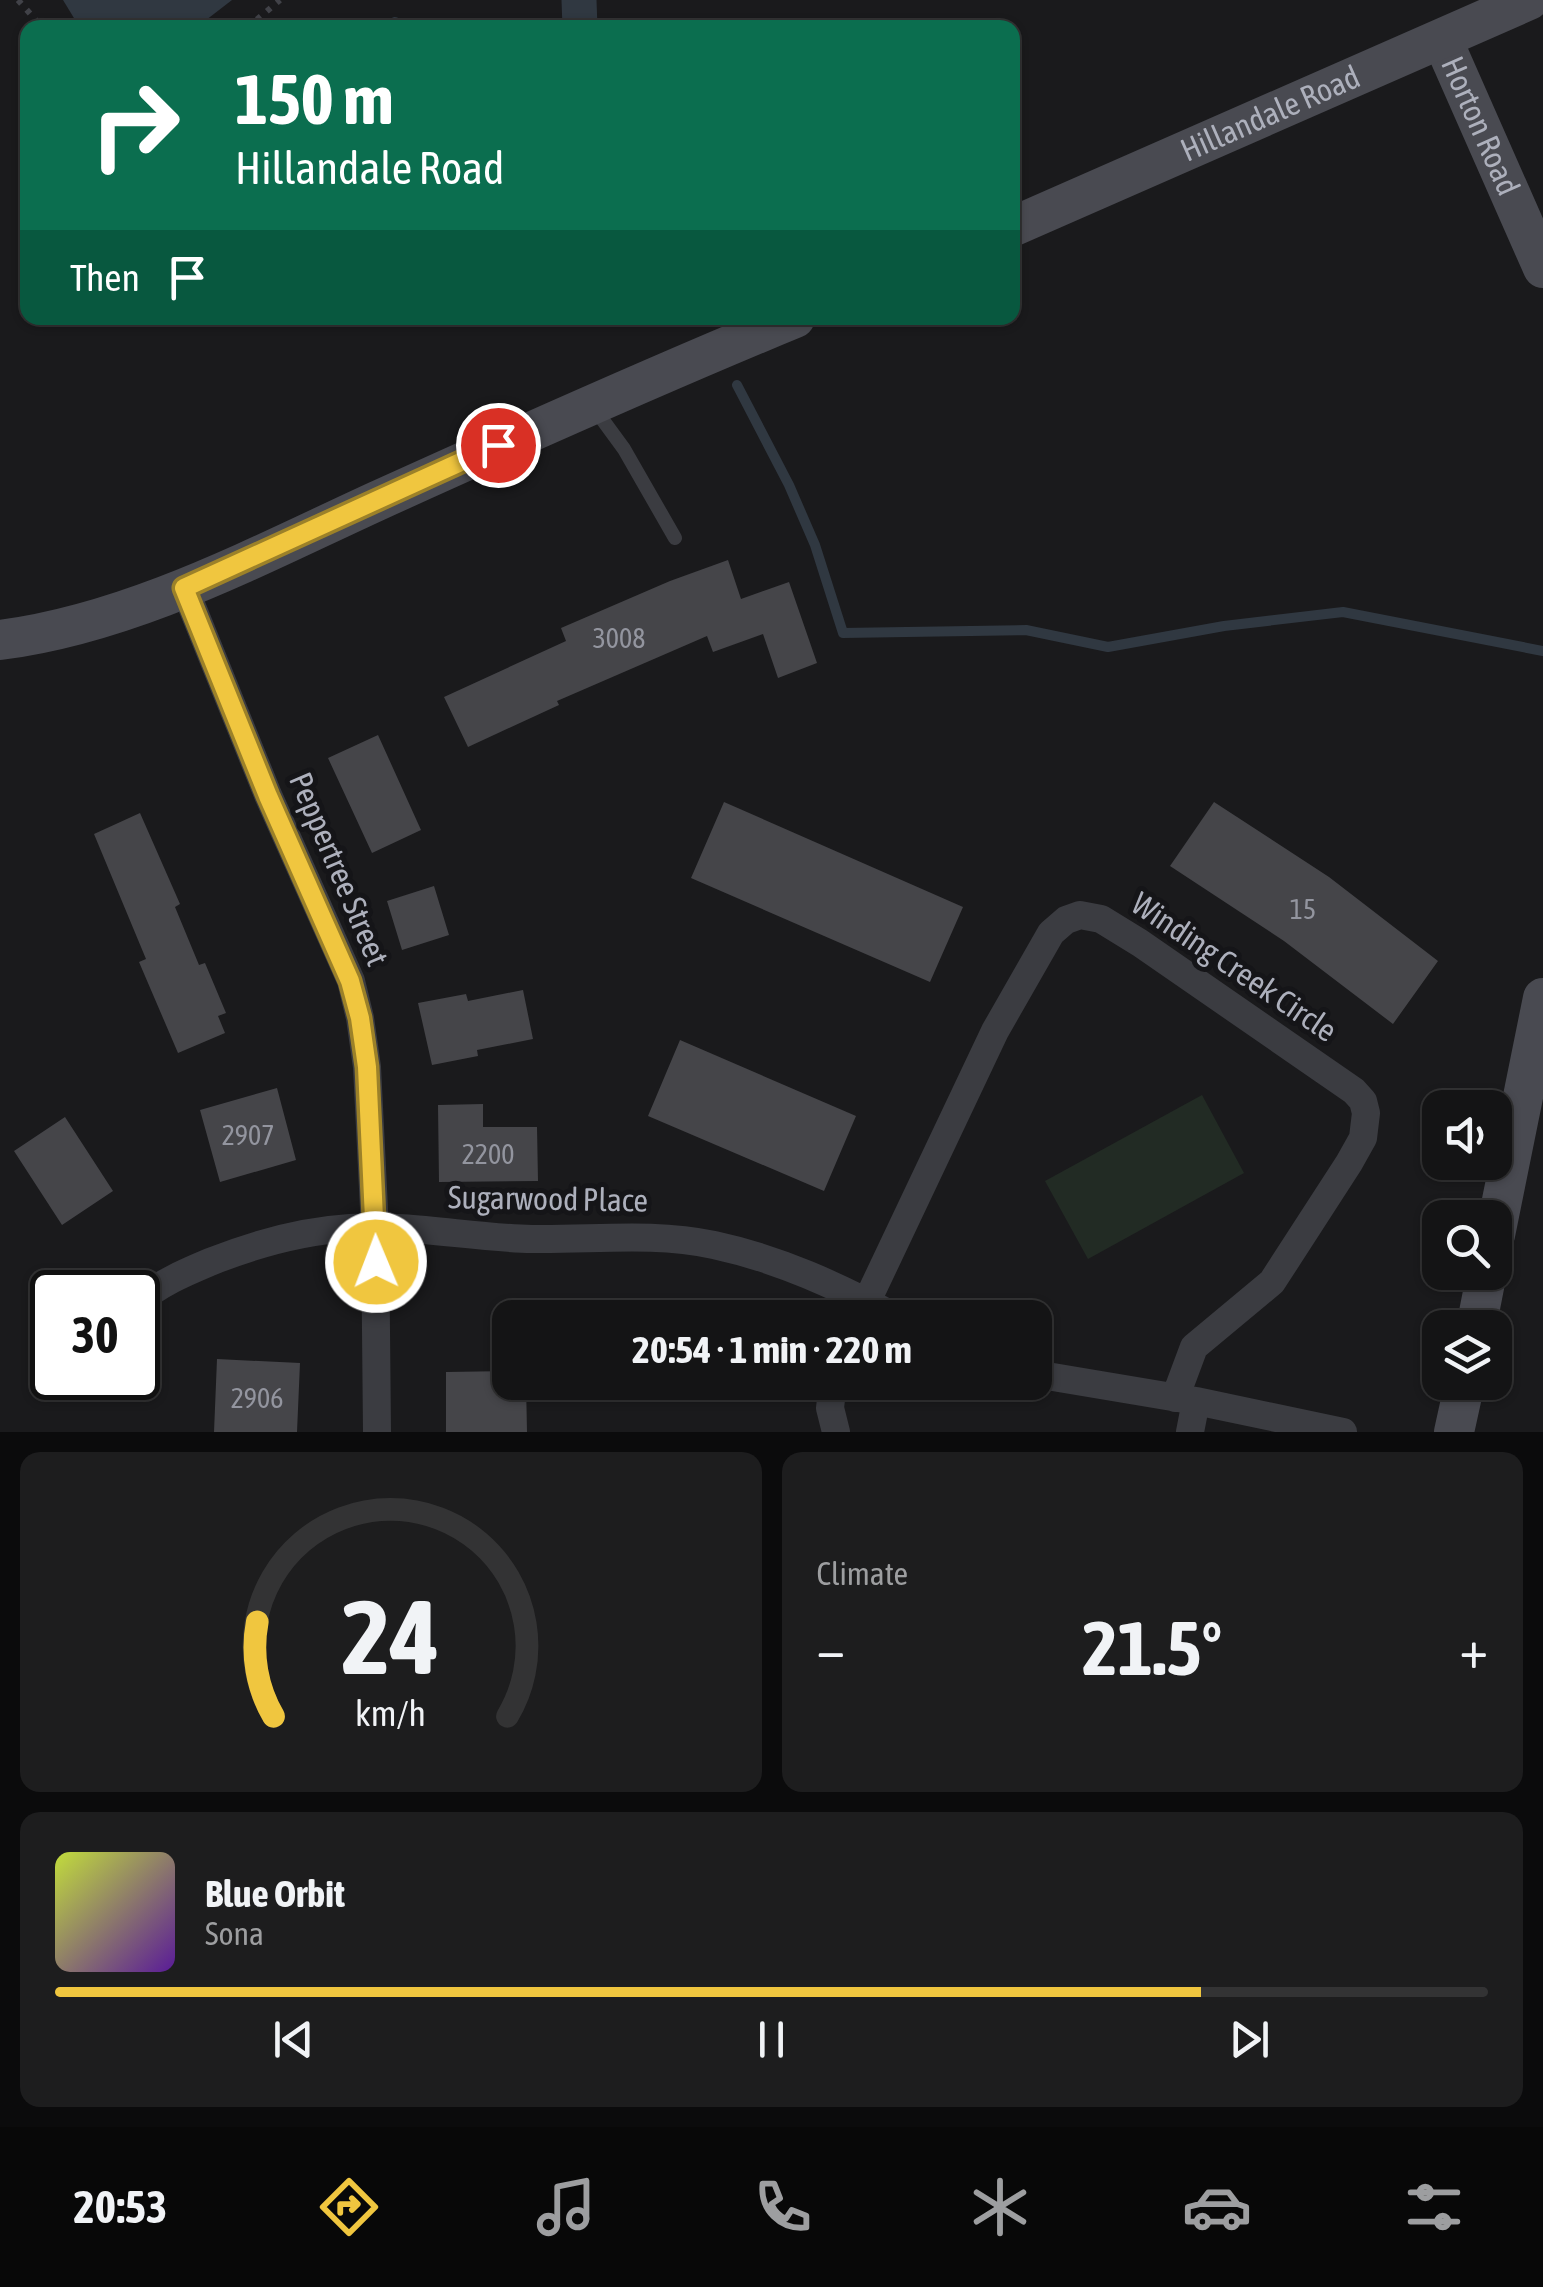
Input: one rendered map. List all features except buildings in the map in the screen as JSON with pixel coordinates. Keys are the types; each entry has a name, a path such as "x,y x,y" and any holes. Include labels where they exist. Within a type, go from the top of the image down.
{"street":[{"name":"Hillandale Road","path":"1020,224 1529,0"},
{"name":"Horton Road","path":"1442,39 1543,268"},
{"path":"0,640 100,617 184,588 590,403 777,325"},
{"name":"Peppertree Street","path":"184,588 268,796 350,981 360,1018 367,1067 375,1228 377,1432"},
{"name":"Winding Creek Circle","path":"866,1300 996,1031 1051,933 1066,920 1080,915 1101,919 1354,1091 1366,1113 1363,1138 1349,1164 1272,1282 1194,1346 1186,1400 1190,1432"},
{"path":"1502,1200 1543,998"},
{"name":"Sugarwood Place","path":"160,1285 230,1254 291,1236 375,1228 532,1239 660,1236 716,1246 788,1266 847,1300"},
{"path":"1052,1377 1343,1432"},
{"path":"831,1400 836,1432"},
{"path":"1454,1432 1460,1400"}],"lane":[{"path":"590,403 624,449 675,538"}],"path":[{"path":"18,0 36,20"},
{"path":"256,20 280,0"}],"shaded area":[{"path":"63,0 232,0 206,20 75,20"},
{"path":"1202,1095 1244,1173 1088,1259 1045,1181"}],"waterway":[{"path":"579,0 580,20"},
{"path":"737,385 815,545 843,633 1026,630 1108,647 1224,626 1343,612 1543,651"}],"route":[{"path":"376,1262 367,1067 350,981 268,796 184,588 498,445"}]}
